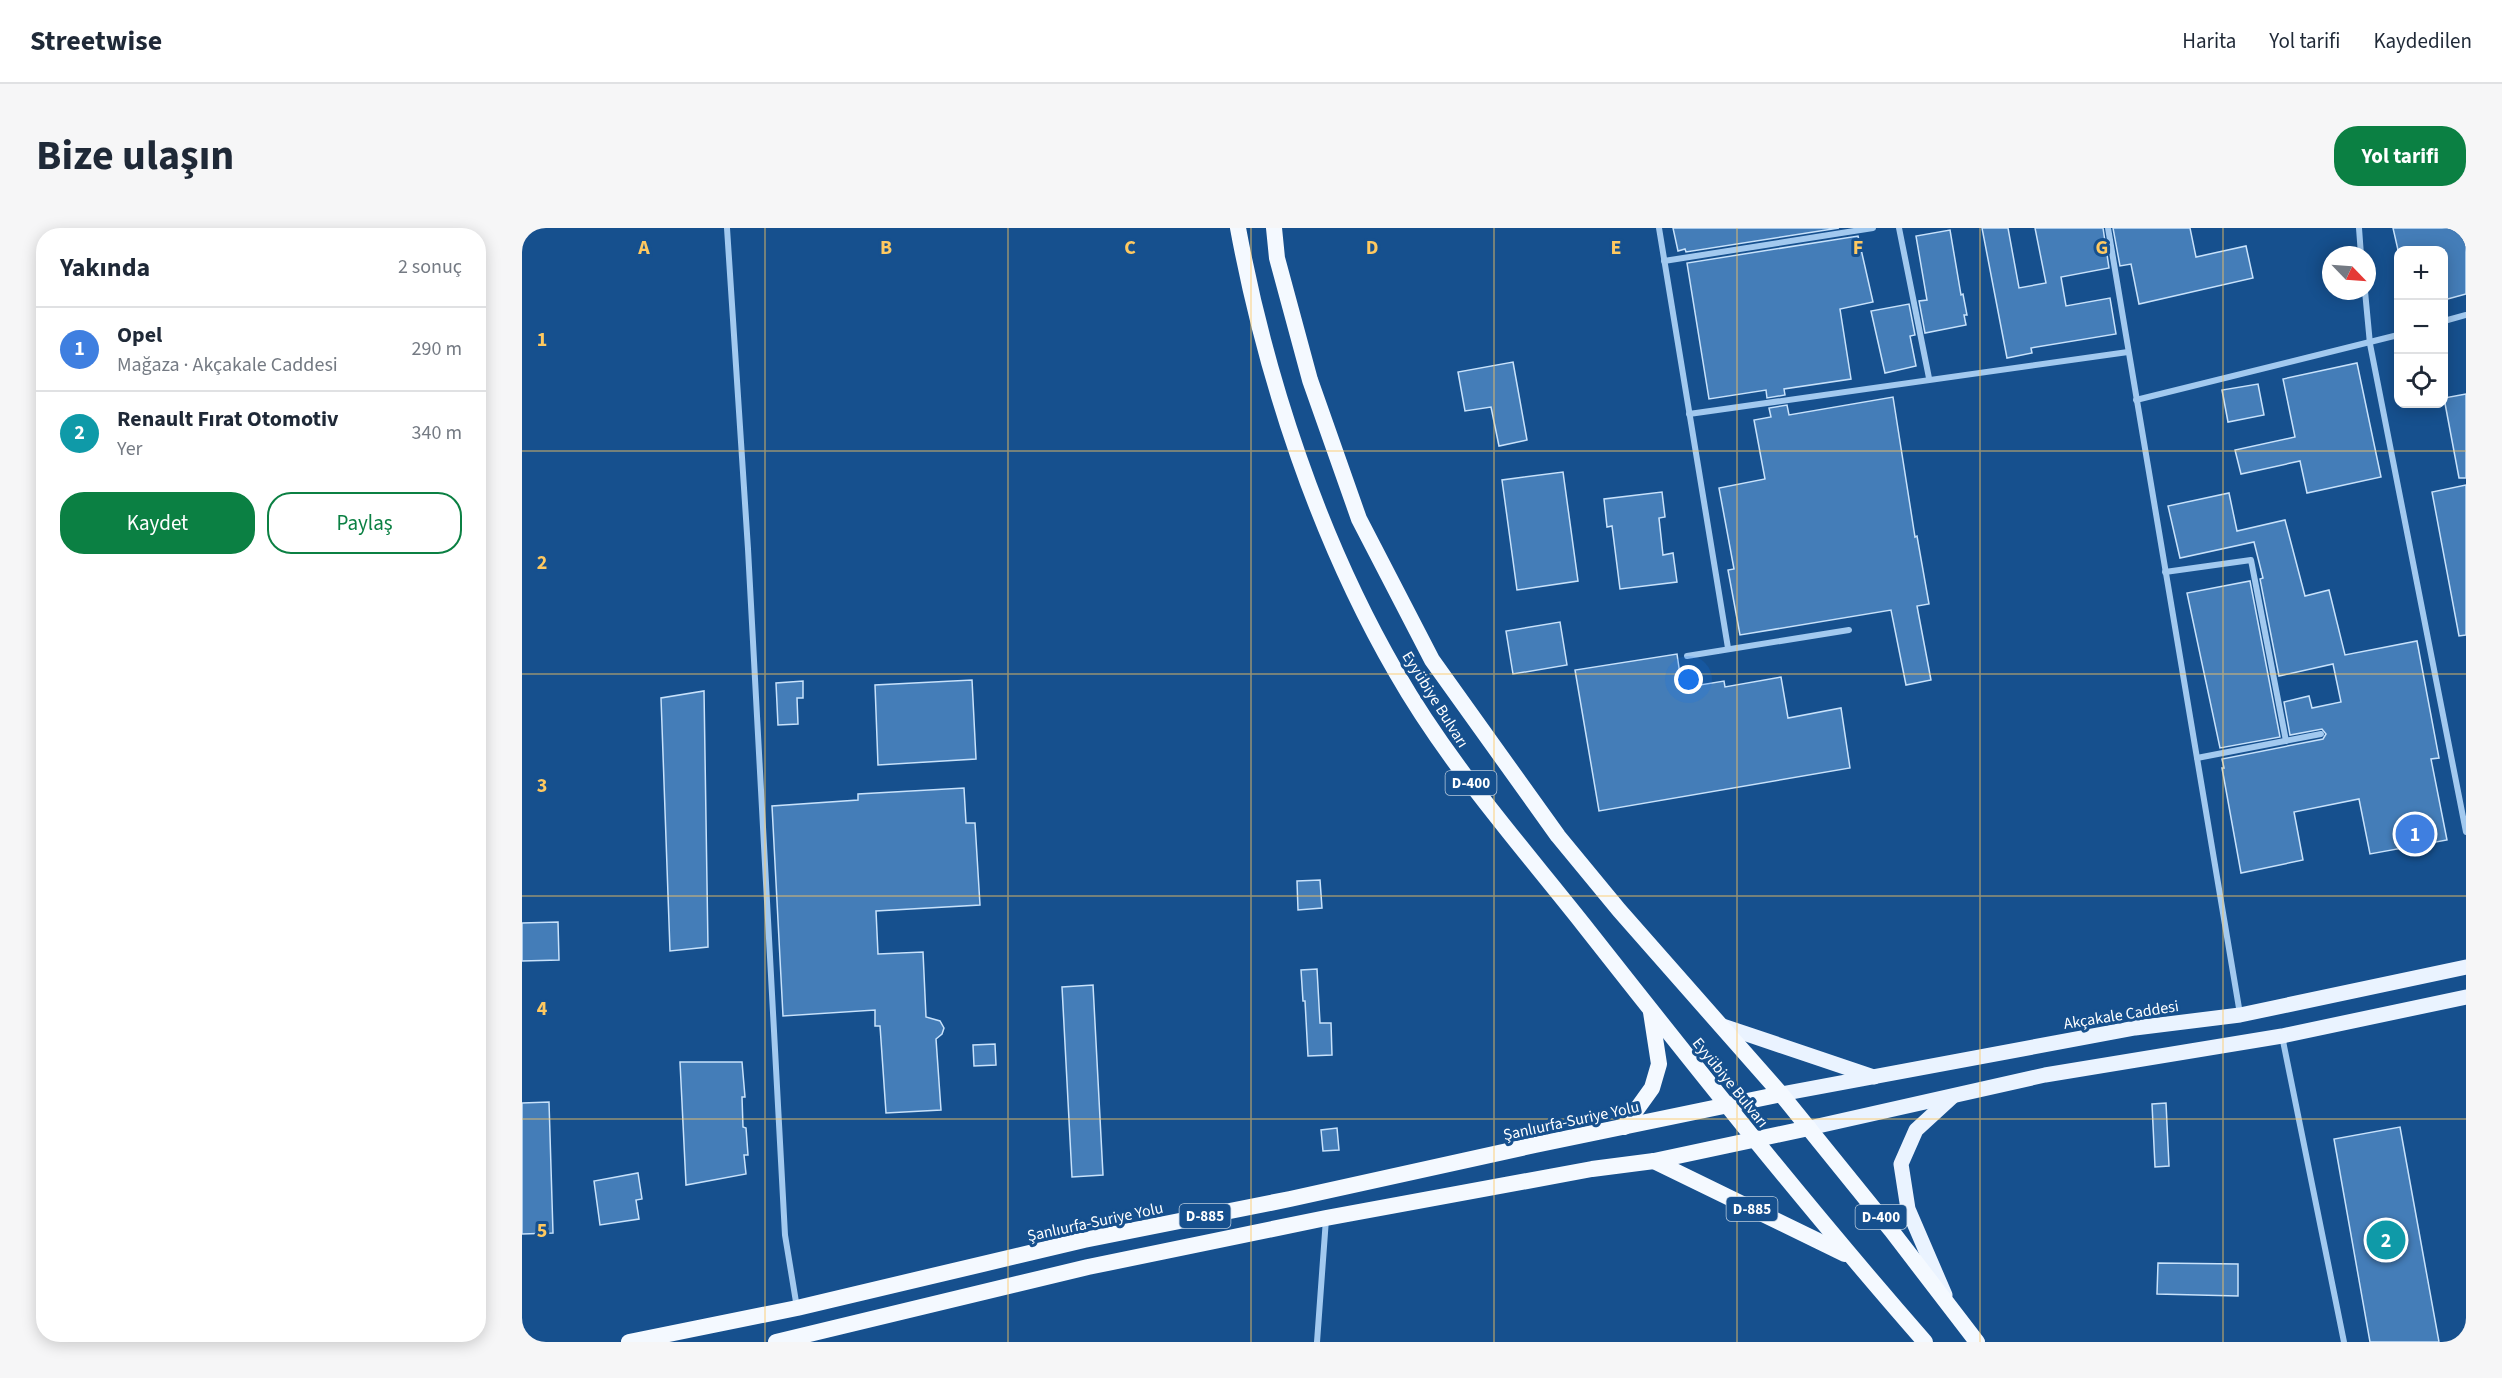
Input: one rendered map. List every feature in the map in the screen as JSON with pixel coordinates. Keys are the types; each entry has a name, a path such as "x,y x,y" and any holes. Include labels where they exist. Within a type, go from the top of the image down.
{"highway":[{"name":"Eyyübiye Bulvarı","path":"1238,228 1246,273 1274,381 1323,523 1395,671 1440,744 1651,1011 1851,1257"},
{"name":"Eyyübiye Bulvarı","path":"1274,228 1277,258 1310,380 1356,508 1432,660 1558,836 1619,910 1781,1094"},
{"path":"1624,1127 1652,1088 1659,1064 1651,1011"},
{"name":"Şanlıurfa-Suriye Yolu","path":"629,1342 797,1308 1084,1240 1290,1199 1781,1094"},
{"name":"D-400","path":"1781,1094 1977,1342"},
{"path":"1654,1161 1809,1128"},
{"name":"D-885","path":"776,1342 1088,1267 1326,1218 1592,1168 1654,1161 1851,1257"},
{"name":"D-400","path":"1851,1257 1925,1342"}],"main road":[{"name":"Akçakale Caddesi","path":"1781,1094 2135,1028 2240,1016 2466,967"},
{"path":"1809,1128 2045,1075 2282,1035 2466,997"},
{"path":"1720,1025 1876,1078"},
{"path":"1951,1309 1908,1209 1901,1164 1916,1130 1953,1095"}],"street":[{"path":"727,228 748,560 785,1235 797,1308"},
{"path":"1659,228 1728,648"},
{"path":"1665,261 1873,228"},
{"path":"1899,228 1929,378"},
{"path":"2108,228 2240,1016"},
{"path":"2359,228 2360,246"},
{"path":"2366,300 2370,344 2466,832"},
{"path":"2448,320 2466,315"},
{"path":"2136,400 2394,336"},
{"path":"1689,414 1929,378 2128,352"},
{"path":"2165,572 2251,560 2286,741"},
{"path":"1687,656 1849,630"},
{"path":"2197,758 2321,734"},
{"path":"2282,1035 2344,1342"},
{"path":"1317,1342 1326,1218"}],"building":[{"path":"1673,228 1839,228 1686,252 1685,249 1678,251"},
{"path":"1982,228 2008,228 2019,288 2046,283 2035,228 2103,228 2109,268 2061,277 2066,306 2110,298 2116,334 2031,348 2032,353 2007,358"},
{"path":"2113,228 2190,228 2196,257 2246,246 2253,278 2139,304 2131,264 2120,266"},
{"path":"2393,228 2466,228 2466,294 2448,299 2448,246 2397,246"},
{"path":"1950,230 1961,295 1963,294 1967,315 1964,315 1966,325 1925,333 1919,301 1927,300 1916,236"},
{"path":"1858,236 1873,302 1840,309 1851,379 1784,389 1785,395 1767,398 1766,390 1709,399 1687,263"},
{"path":"1909,304 1915,335 1910,336 1916,366 1885,373 1871,311"},
{"path":"1513,362 1527,440 1499,446 1491,407 1465,411 1458,372"},
{"path":"2357,363 2381,477 2307,493 2300,461 2241,474 2235,450 2295,437 2283,379"},
{"path":"2258,384 2264,415 2228,422 2222,390"},
{"path":"2466,394 2466,478 2459,478 2446,408 2448,408 2448,397"},
{"path":"1893,397 1915,537 1917,536 1929,604 1917,606 1931,680 1906,685 1891,610 1740,635 1728,570 1734,569 1719,488 1765,479 1754,420 1771,417 1769,408 1787,405 1789,415"},
{"path":"1563,472 1578,581 1517,590 1502,480"},
{"path":"2466,485 2466,635 2459,636 2432,492"},
{"path":"1662,492 1665,517 1659,518 1663,555 1673,553 1677,582 1620,589 1612,526 1607,527 1604,499"},
{"path":"2229,493 2237,531 2285,520 2305,596 2329,590 2345,655 2417,641 2439,758 2431,759 2447,840 2370,854 2359,799 2294,812 2303,860 2241,873 2222,759 2323,739 2326,734 2322,729 2290,735 2284,702 2309,696 2312,708 2341,702 2333,664 2279,676 2260,579 2263,578 2254,542 2180,558 2168,506"},
{"path":"2250,581 2280,737 2220,748 2187,593"},
{"path":"1560,622 1567,665 1513,674 1506,631"},
{"path":"1677,654 1682,688 1724,681 1725,687 1781,677 1788,718 1841,708 1850,768 1599,811 1575,670"},
{"path":"972,680 976,759 878,765 875,685"},
{"path":"803,681 803,698 797,698 798,724 778,725 776,683"},
{"path":"704,691 708,947 670,951 661,698"},
{"path":"964,788 966,823 975,823 980,905 876,911 878,954 923,952 926,1017 940,1021 944,1028 942,1034 936,1039 941,1110 886,1113 880,1026 875,1026 875,1010 783,1016 772,806 858,800 858,794"},
{"path":"1320,880 1322,908 1298,910 1297,881"},
{"path":"558,922 559,960 522,961 522,923"},
{"path":"1317,969 1320,1023 1331,1023 1332,1055 1308,1056 1301,970"},
{"path":"1093,985 1103,1175 1072,1177 1062,987"},
{"path":"995,1044 996,1065 974,1066 973,1045"},
{"path":"680,1062 742,1062 745,1097 742,1097 743,1127 746,1128 748,1155 744,1155 746,1174 686,1185"},
{"path":"549,1102 553,1233 522,1234 522,1103"},
{"path":"2166,1103 2169,1166 2155,1167 2152,1104"},
{"path":"2400,1127 2439,1342 2370,1342 2334,1139"},
{"path":"1337,1128 1339,1150 1323,1151 1321,1130"},
{"path":"638,1173 642,1199 636,1200 639,1219 600,1225 594,1181"},
{"path":"2158,1263 2238,1264 2238,1296 2157,1294"}],"place":[{"name":"Opel","path":"2415,834"},
{"name":"Renault Fırat Otomotiv","path":"2386,1240"}]}
